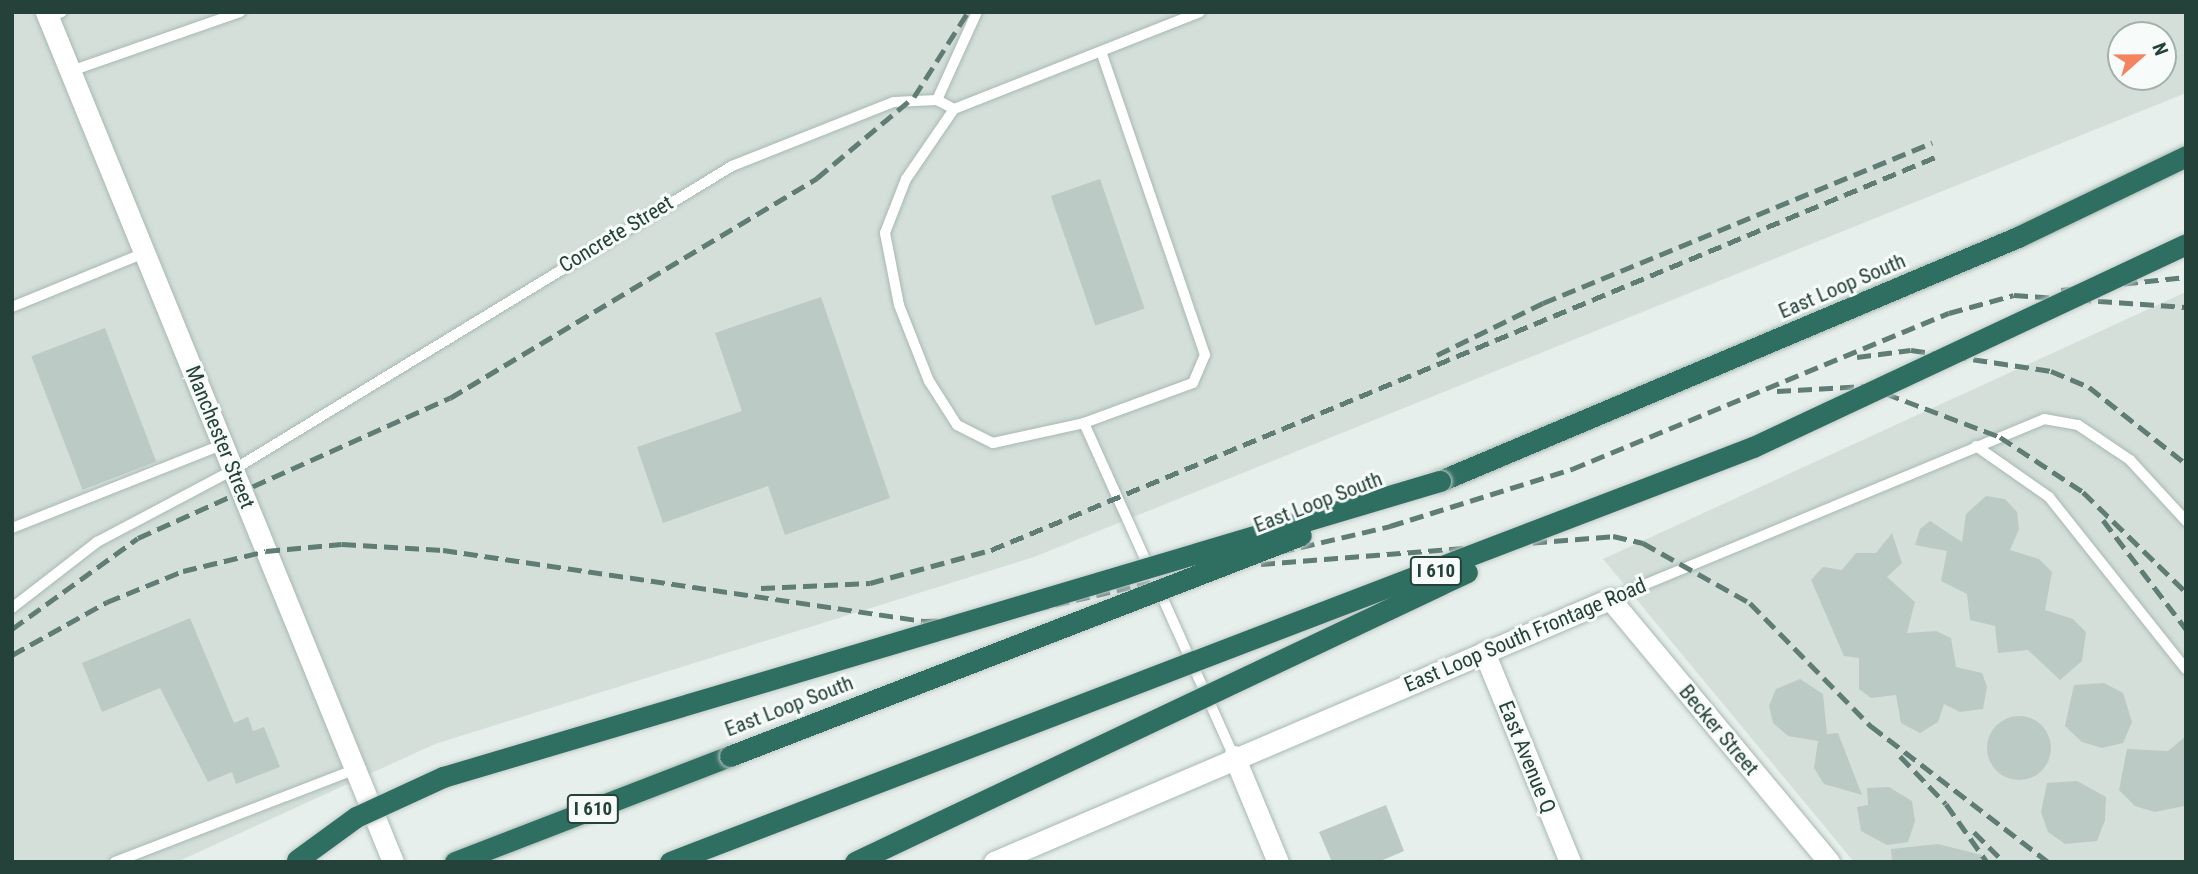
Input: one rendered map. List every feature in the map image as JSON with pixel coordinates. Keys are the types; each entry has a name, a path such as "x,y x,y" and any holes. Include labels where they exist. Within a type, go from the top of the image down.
{"highway":[{"name":"East Loop South","path":"456,862 1440,481 2018,237 2186,156"},
{"name":"I 610","path":"670,862 1608,506 1753,447 2186,244"},
{"path":"296,861 356,817 443,777 1440,481"},
{"path":"855,862 1608,506"}],"street":[{"name":"Manchester Street","path":"52,14 71,71 147,252 222,445 393,862"},
{"name":"East Loop South Frontage Road","path":"994,862 1234,756 1610,599"},
{"name":"Becker Street","path":"1610,599 1829,862"},
{"name":"East Avenue Q","path":"1484,652 1570,862"},
{"path":"1234,756 1278,862"}],"lane":[{"path":"71,71 240,12"},
{"path":"954,110 937,100 977,12"},
{"path":"1101,52 1205,355 1193,383 1084,422 993,443 957,425 929,382 899,305 885,233 906,179 954,110 1200,12"},
{"name":"Concrete Street","path":"12,608 97,542 233,470 732,166 894,102 937,100"},
{"path":"12,307 147,252"},
{"name":"East Loop South Frontage Road","path":"1610,599 1976,446 2059,419 2130,460 2186,521"},
{"path":"1084,422 1234,756"},
{"path":"12,528 222,445"},
{"path":"1976,446 2049,497 2186,668"},
{"path":"115,862 356,769"}],"shaded area":[{"path":"12,12 2186,12 2186,93 1034,557 435,744 177,862 12,862"},
{"path":"2186,292 2186,862 1854,862 1603,559"}],"building":[{"path":"1100,179 1145,309 1095,325 1051,196"},
{"path":"821,297 890,498 785,535 768,486 663,523 637,447 742,411 715,333"},
{"path":"105,328 156,462 82,490 31,356"},
{"path":"1986,496 2005,499 2017,512 2019,529 2010,550 2039,559 2052,572 2045,610 2073,619 2086,632 2082,661 2060,680 2028,650 1998,653 1995,626 1970,620 1967,594 1941,581 1947,551 1915,545 1920,529 1930,521 1962,542 1966,514"},
{"path":"1892,533 1902,563 1887,577 1915,602 1907,633 1936,631 1951,638 1956,667 1982,673 1987,687 1983,709 1960,712 1944,704 1938,722 1920,733 1901,723 1896,695 1871,698 1859,689 1859,658 1844,656 1811,580 1823,567 1842,570 1856,553 1876,553"},
{"path":"190,618 234,723 248,717 253,731 264,727 280,767 236,784 232,772 208,782 160,688 102,712 82,663"},
{"path":"1800,679 1823,694 1827,734 1838,733 1862,795 1824,784 1814,768 1818,741 1788,736 1773,723 1769,706 1776,689"},
{"path":"2104,683 2123,693 2132,722 2123,743 2102,748 2082,742 2065,726 2074,685"},
{"path":"2013,716 2025,716 2042,725 2049,736 2049,760 2042,771 2025,780 2013,780 2001,775 1992,766 1987,754 1987,742 1992,730 2001,721"},
{"path":"2186,736 2184,806 2155,812 2135,806 2119,790 2127,749 2168,751"},
{"path":"2077,781 2106,797 2105,820 2097,841 2065,844 2048,832 2041,812 2047,783"},
{"path":"1889,787 1912,801 1915,821 1908,842 1887,845 1861,831 1857,807 1868,805 1867,788"},
{"path":"1386,805 1404,851 1378,862 1332,862 1319,832"},
{"path":"1938,844 1982,855 1981,862 1892,862 1891,849"}],"railway":[{"path":"12,629 138,538 450,398 817,178 914,97 968,12"},
{"path":"1437,355 1543,303 1932,143"},
{"path":"761,588 870,583 991,550 1938,156"},
{"path":"2061,290 2186,277"},
{"path":"12,655 107,602 183,571 266,551 342,544 443,550 923,621 994,619 1390,526 1572,469 1949,313 2014,295 2186,307"},
{"path":"1857,357 1911,350 2051,371 2089,387 2186,464"},
{"path":"1777,391 1866,386 2000,437 2083,492 2186,592"},
{"path":"2103,520 2186,629"},
{"path":"1261,564 1613,536 1643,543 1750,603 1871,726 2048,862"},
{"path":"1900,756 1946,804 1987,862"},
{"path":"1974,832 2004,862"}]}
